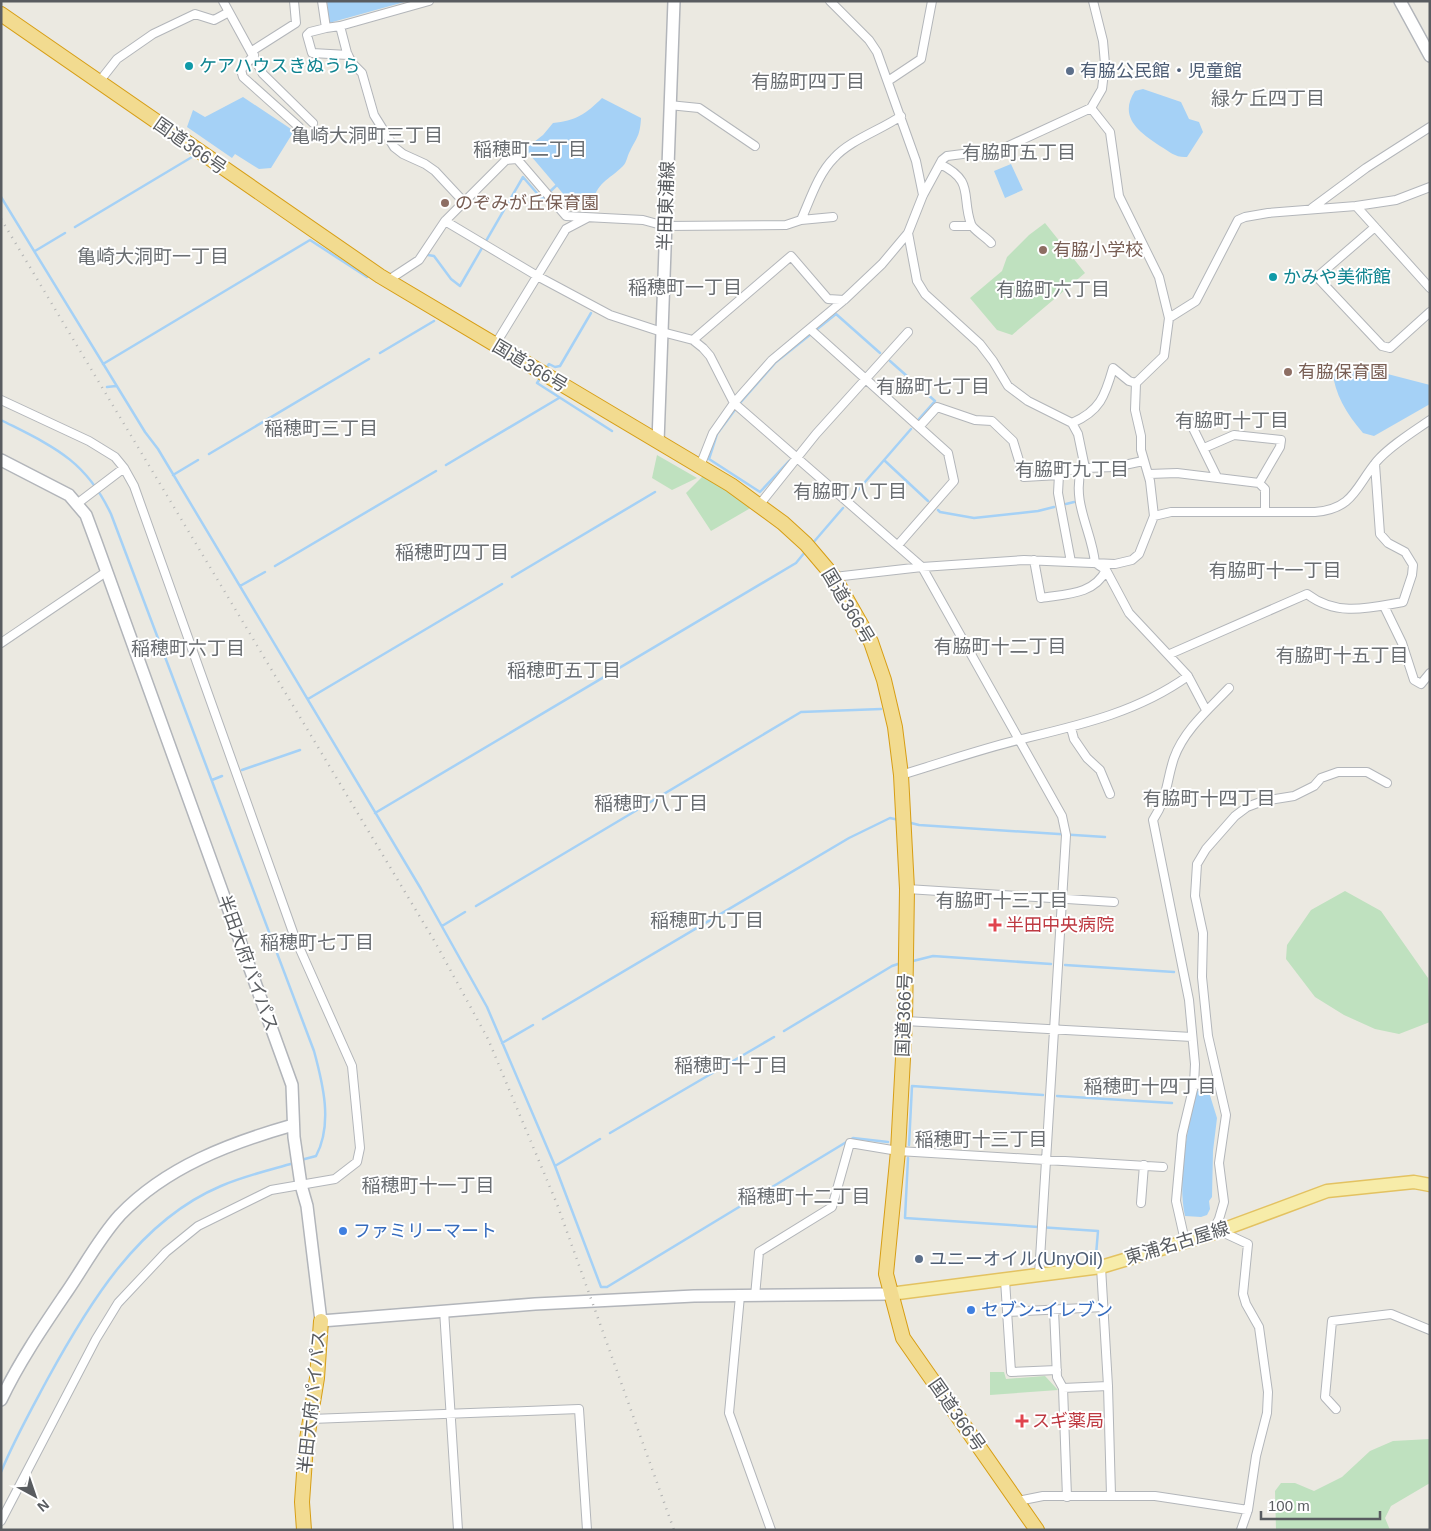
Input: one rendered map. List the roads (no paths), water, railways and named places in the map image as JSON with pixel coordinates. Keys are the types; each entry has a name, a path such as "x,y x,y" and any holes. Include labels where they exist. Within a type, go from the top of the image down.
{"highway":[{"name":"国道366号","path":"1,14 387,281 700,466 760,504 809,548 834,577 859,617 878,661 895,727 901,775 907,888 905,1021 898,1151 886,1274 890,1294 902,1338 1037,1530"},
{"name":"半田大府パイパス","path":"304,1530 303,1493 306,1445 321,1321"}],"main road":[{"name":"東浦名古屋線","path":"890,1294 1102,1267 1216,1233 1326,1191 1414,1182 1430,1185"}],"street":[{"path":"223,1 268,80 313,123"},
{"path":"294,1 296,23 253,53 241,70 243,77 299,127 300,132"},
{"path":"322,1 326,28"},
{"path":"348,55 312,53 306,35 317,29 340,26 429,1"},
{"name":"半田東浦線","path":"658,442 674,1"},
{"path":"830,1 869,40 876,52 901,116 916,161 924,194"},
{"path":"888,81 922,59 932,1"},
{"path":"700,466 713,433 735,403 772,360 844,300 882,264 908,233 924,194 940,164 947,156 1002,149 1091,108 1102,89 1104,64 1103,42 1093,1"},
{"path":"1400,1 1430,56"},
{"path":"99,82 117,59 153,34 195,14 214,20 229,12"},
{"path":"340,26 348,55 362,73 374,115 394,147 403,154 426,164 464,201"},
{"path":"669,105 699,108 755,146"},
{"path":"834,577 922,566 1034,560 1115,564 1136,557 1154,516 1149,474 1143,461 1135,410 1136,383 1164,356 1169,318 1159,277 1119,196 1110,132 1091,108"},
{"path":"801,220 822,174 834,158 848,146 901,116"},
{"path":"1312,208 1366,168 1430,127"},
{"path":"387,281 419,260 445,221 506,160 516,159 566,216 643,220 665,226 716,224 786,225 801,220 833,217"},
{"path":"940,164 953,170 959,177 964,186 971,226 991,243"},
{"path":"1169,318 1196,301 1204,288 1210,270 1238,220 1253,215 1296,212 1312,208 1356,206 1396,200 1430,187"},
{"path":"1356,206 1430,288"},
{"path":"495,344 539,276 566,229 589,218"},
{"path":"445,221 610,315 693,340 710,356 735,403 742,410 922,566 1062,816 1066,835 1039,1275"},
{"path":"954,226 971,226"},
{"path":"1375,227 1317,276 1382,346 1390,348 1430,312"},
{"path":"908,233 917,281 925,294 980,344 1008,386 1028,400 1072,423 1078,434 1083,469 1078,501 1093,542 1095,563"},
{"path":"693,340 791,256 828,299 844,300"},
{"path":"810,330 948,453 954,481 898,545"},
{"path":"760,504 797,458 908,332"},
{"path":"1072,423 1094,411 1103,398 1113,368 1129,381 1136,383"},
{"path":"1,400 89,441 115,457 124,468 144,509 185,634 295,938 352,1066 360,1148 357,1162 335,1179 301,1183 271,1190 198,1226 166,1252 118,1304 96,1340 1,1522"},
{"path":"919,427 937,407 974,420 992,421 1013,441 1024,477 1059,475 1068,470 1115,467 1143,461"},
{"path":"1189,420 1217,477"},
{"path":"1154,516 1171,512 1315,512 1338,508 1351,498 1375,464 1385,454 1430,420"},
{"path":"1204,448 1234,435 1281,440 1280,447 1259,483"},
{"name":"半田大府パイパス","path":"1,460 60,488 81,501 292,1085 293,1131 301,1183 307,1206 321,1321"},
{"path":"1170,654 1308,594 1332,608 1384,606 1403,602 1413,570 1405,552 1388,543 1380,534 1375,464"},
{"path":"81,501 124,468"},
{"path":"1149,474 1177,473 1259,483 1265,489 1265,512"},
{"path":"1059,475 1058,494 1072,562"},
{"path":"1034,560 1041,598 1084,592 1103,578 1106,570"},
{"path":"1095,563 1106,570 1129,613 1170,654 1188,676 1206,710"},
{"path":"1,642 106,572"},
{"path":"1384,606 1402,643 1414,680 1421,684 1430,673"},
{"path":"901,775 1020,740 1072,728 1153,698 1188,676"},
{"path":"1185,1241 1176,1201 1183,1128 1194,1085 1192,1037 1189,1000 1182,960 1153,820 1164,802 1178,751 1206,710 1228,688"},
{"path":"1072,728 1074,739 1087,758 1100,770 1110,794"},
{"path":"1241,1530 1248,1510 1256,1456 1267,1413 1268,1382 1259,1327 1246,1304 1243,1294 1248,1244 1216,1233 1224,1202 1219,1163 1226,1115 1208,1036 1202,977 1203,933 1194,896 1197,864 1206,849 1235,816 1247,807 1263,801 1294,796 1314,786 1321,778 1338,772 1368,772 1388,783"},
{"path":"907,888 1114,902"},
{"path":"905,1021 1192,1037"},
{"path":"1194,1085 1218,1083"},
{"path":"1,1400 11,1378 52,1314 102,1238 120,1215 150,1189 204,1156 241,1141 293,1131"},
{"path":"755,1296 759,1252 832,1207 850,1143 898,1151 1163,1166"},
{"path":"1142,1203 1144,1165"},
{"path":"1102,1267 1111,1495"},
{"path":"1005,1280 1011,1372 1057,1370"},
{"path":"321,1321 444,1310 694,1296 890,1294"},
{"path":"740,1296 730,1413 771,1530"},
{"path":"1007,1312 1103,1307"},
{"path":"444,1310 458,1530"},
{"path":"1054,1310 1057,1377 1063,1388 1067,1497"},
{"path":"1336,1409 1325,1398 1332,1321 1391,1314 1430,1330"},
{"path":"1063,1388 1108,1386"},
{"path":"310,1419 579,1409 587,1530"},
{"path":"1018,1501 1028,1497 1155,1496 1248,1510"}],"water":[{"path":"327,1 408,1 329,23"},
{"path":"1143,89 1181,102 1189,119 1199,122 1203,132 1187,157 1176,156 1145,135 1133,123 1129,109 1130,100 1135,91"},
{"path":"243,97 294,131 271,168 259,169 235,154 232,158 187,127 193,110 205,117"},
{"path":"602,98 641,118 639,133 624,164 600,187 594,198 593,205 571,203 525,149 543,135 553,123 580,116"},
{"path":"1011,164 1023,190 1005,198 994,171"},
{"path":"1345,363 1430,385 1430,404 1374,436 1363,433 1347,411 1333,378 1332,369"},
{"path":"1208,1089 1217,1118 1213,1151 1212,1197 1209,1201 1210,1209 1207,1215 1201,1217 1185,1216 1182,1187 1184,1154 1190,1120 1196,1091"}],"waterway":[{"path":"75,227 192,157"},
{"path":"428,255 434,256 451,279 460,286 523,177 542,199 558,184"},
{"path":"1,197 145,432 158,449 421,889 487,1007 555,1166 601,1287 607,1287 853,1138 888,1142"},
{"path":"35,251 65,233"},
{"path":"103,364 310,240 367,277"},
{"path":"547,367 549,364 555,367 560,366 591,313"},
{"path":"789,461 760,492 709,459 717,434 740,403 776,362 836,314 880,353"},
{"path":"380,353 434,321"},
{"path":"209,454 369,359"},
{"path":"890,361 935,401 919,419"},
{"path":"539,380 537,383 612,431"},
{"path":"107,387 116,386"},
{"path":"446,465 559,398"},
{"path":"1,420 51,447 78,467 101,495 111,514 314,1051 325,1104 324,1131 316,1156 301,1160"},
{"path":"852,497 911,429"},
{"path":"173,475 198,460"},
{"path":"884,460 928,501"},
{"path":"275,566 436,471"},
{"path":"512,577 655,492"},
{"path":"1066,504 1074,502"},
{"path":"938,510 940,512 974,518 1038,511 1054,507"},
{"path":"812,544 843,508"},
{"path":"375,813 796,563 805,552"},
{"path":"240,586 265,572"},
{"path":"308,699 502,584"},
{"path":"647,804 801,712 881,709"},
{"path":"242,770 300,750"},
{"path":"212,780 222,776"},
{"path":"476,906 637,810"},
{"path":"543,1019 849,838 890,818 899,820"},
{"path":"907,822 919,825 1105,837"},
{"path":"442,926 465,912"},
{"path":"913,961 933,956 1051,964"},
{"path":"784,1031 898,964"},
{"path":"1065,965 1174,972"},
{"path":"502,1043 533,1025"},
{"path":"610,1133 774,1037"},
{"path":"909,1145 912,1086 1043,1095"},
{"path":"1057,1096 1172,1103"},
{"path":"555,1166 600,1139"},
{"path":"908,1158 905,1218 1098,1231 1096,1255"},
{"path":"1,1472 29,1414 80,1323 118,1268 140,1243 191,1201 230,1182 294,1163"}],"railway":[{"path":"1,219 435,942 488,1039 557,1204 674,1530"}],"place":[{"name":"ケアハウスきぬうら","path":"189,66"},
{"name":"有脇公民館・児童館","path":"1070,71"},
{"name":"のぞみが丘保育園","path":"445,203"},
{"name":"有脇小学校","path":"1043,250"},
{"name":"かみや美術館","path":"1273,277"},
{"name":"有脇保育園","path":"1288,372"},
{"name":"半田中央病院","path":"995,925"},
{"name":"ファミリーマート","path":"343,1231"},
{"name":"ユニーオイル(UnyOil)","path":"919,1259"},
{"name":"セブン-イレブン","path":"971,1310"},
{"name":"スギ薬局","path":"1022,1421"}],"district":[{"name":"有脇町四丁目","path":"808,81"},
{"name":"緑ケ丘四丁目","path":"1268,98"},
{"name":"亀崎大洞町三丁目","path":"367,135"},
{"name":"稲穂町二丁目","path":"530,149"},
{"name":"有脇町五丁目","path":"1019,152"},
{"name":"亀崎大洞町一丁目","path":"153,256"},
{"name":"稲穂町一丁目","path":"685,287"},
{"name":"有脇町六丁目","path":"1053,289"},
{"name":"有脇町七丁目","path":"933,386"},
{"name":"有脇町十丁目","path":"1232,420"},
{"name":"稲穂町三丁目","path":"321,428"},
{"name":"有脇町九丁目","path":"1072,469"},
{"name":"有脇町八丁目","path":"850,491"},
{"name":"稲穂町四丁目","path":"452,552"},
{"name":"有脇町十一丁目","path":"1275,570"},
{"name":"有脇町十二丁目","path":"1000,646"},
{"name":"稲穂町六丁目","path":"188,648"},
{"name":"有脇町十五丁目","path":"1342,655"},
{"name":"稲穂町五丁目","path":"564,670"},
{"name":"有脇町十四丁目","path":"1209,798"},
{"name":"稲穂町八丁目","path":"651,803"},
{"name":"有脇町十三丁目","path":"1002,900"},
{"name":"稲穂町九丁目","path":"707,920"},
{"name":"稲穂町七丁目","path":"317,942"},
{"name":"稲穂町十丁目","path":"731,1065"},
{"name":"稲穂町十四丁目","path":"1150,1086"},
{"name":"稲穂町十三丁目","path":"981,1139"},
{"name":"稲穂町十一丁目","path":"428,1185"},
{"name":"稲穂町十二丁目","path":"804,1196"}]}
